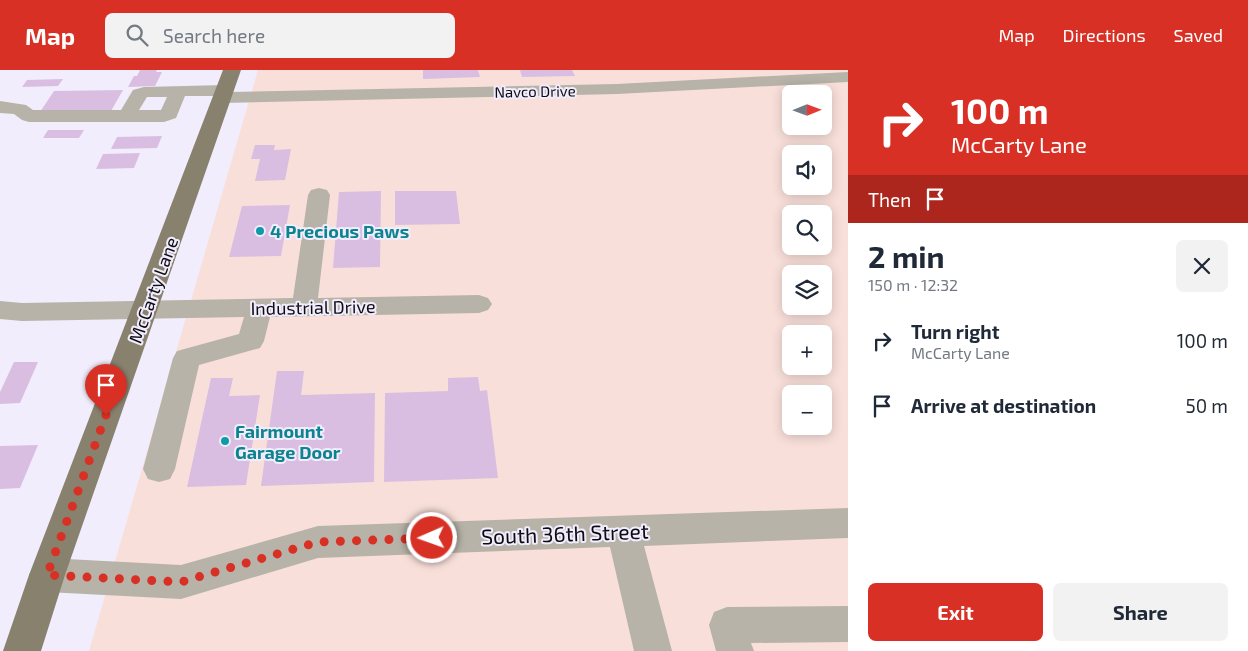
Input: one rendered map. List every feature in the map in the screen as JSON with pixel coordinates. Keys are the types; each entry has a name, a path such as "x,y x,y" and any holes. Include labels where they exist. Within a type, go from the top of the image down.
{"main road":[{"name":"McCarty Lane","path":"22,651 47,575 146,309 226,86"}],"street":[{"name":"Navco Drive","path":"0,107 19,109 29,116 127,116 139,94 144,92 226,86 506,84 690,77 848,77"},
{"path":"304,307 319,195"},
{"name":"Industrial Drive","path":"0,310 22,312 479,304"},
{"path":"159,469 187,358 251,342 259,308"},
{"name":"South 36th Street","path":"47,575 181,582 318,542 848,523"},
{"path":"623,531 653,651"},
{"path":"735,651 727,625 848,624"}],"shaded area":[{"path":"258,70 848,70 848,651 89,651"}],"building":[{"path":"140,70 157,70 156,72 162,72 155,86 128,87"},
{"path":"423,70 478,70 480,77 423,79"},
{"path":"520,70 572,70 575,76 522,77"},
{"path":"63,79 58,86 22,87 27,80"},
{"path":"123,90 111,111 40,112 54,91"},
{"path":"48,130 84,130 79,138 43,138"},
{"path":"162,136 157,148 111,149 117,137"},
{"path":"255,145 275,145 274,150 291,149 285,180 255,181 260,159 251,159"},
{"path":"140,153 134,168 96,169 103,154"},
{"path":"381,191 380,267 333,268 339,192"},
{"path":"395,191 456,191 460,224 395,225"},
{"name":"4 Precious Paws","path":"290,205 281,256 229,257 242,206"},
{"path":"14,362 38,362 20,403 0,404 0,392"},
{"path":"277,371 304,371 301,395 375,393 374,482 261,486"},
{"path":"478,377 480,391 487,390 498,478 384,482 385,393 448,391 448,378"},
{"name":"Fairmount Garage Door","path":"211,378 233,378 229,396 260,395 246,485 187,487"},
{"path":"38,445 20,488 0,489 0,446"}],"place":[{"name":"4 Precious Paws","path":"260,231"},
{"name":"Fairmount Garage Door","path":"225,441"}],"route":[{"path":"106,415 47,575 181,582 318,542 432,538"}]}
